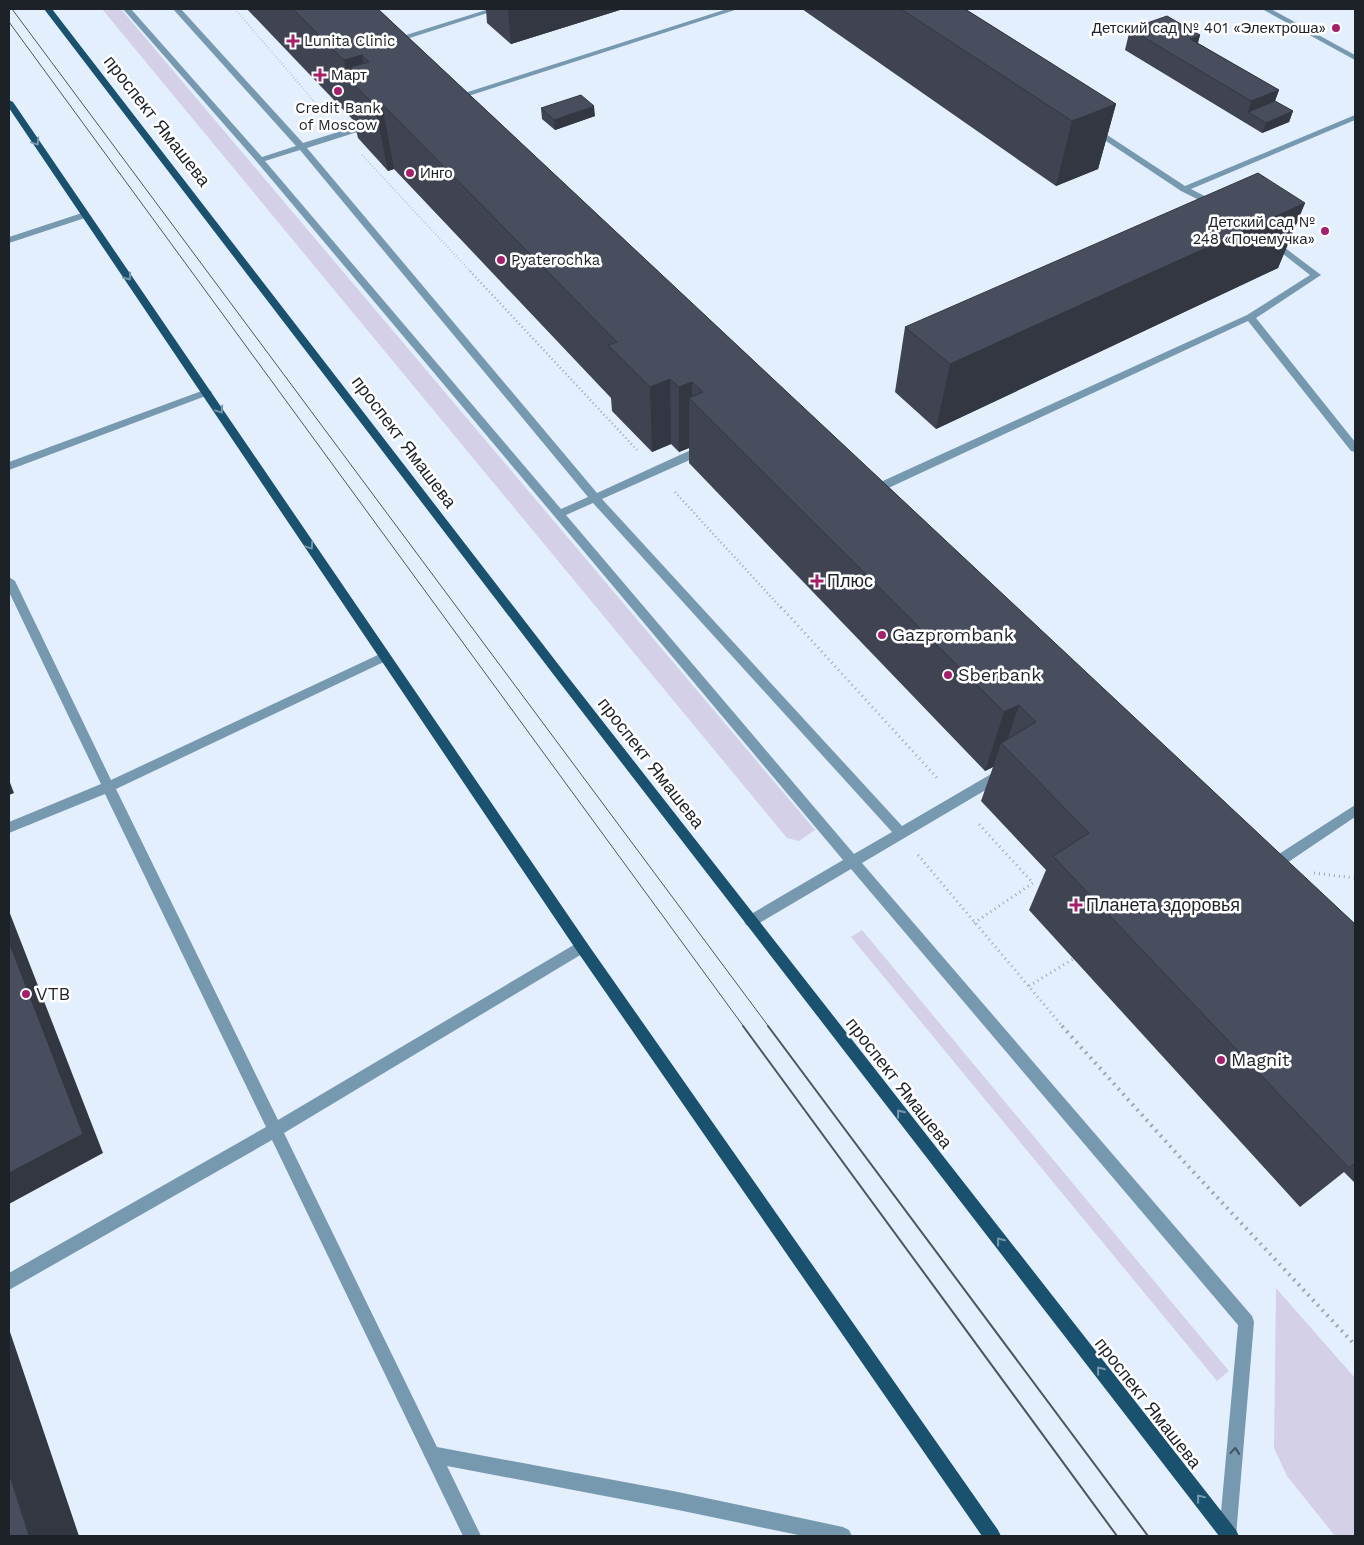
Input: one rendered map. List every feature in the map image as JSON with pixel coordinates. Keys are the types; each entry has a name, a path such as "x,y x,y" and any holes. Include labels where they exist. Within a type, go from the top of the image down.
{"main road":[{"name":"проспект Ямашева","path":"48,9 751,921 1229,1535"},
{"path":"9,102 208,392 384,657 582,947 992,1536"}],"lane":[{"path":"127,9 260,160 853,862 1246,1322 1229,1535"},
{"path":"177,9 302,147 595,498 901,833"},
{"path":"390,41 496,9"},
{"path":"448,100 734,9"},
{"path":"1266,9 1355,58"},
{"path":"1184,189 1355,117"},
{"path":"260,160 378,122"},
{"path":"1086,125 1184,189 1227,212"},
{"path":"9,240 85,215"},
{"path":"878,488 1250,317 1316,275 1267,237"},
{"path":"1250,317 1355,450"},
{"path":"9,466 208,392"},
{"path":"559,514 697,452"},
{"path":"9,581 472,1536"},
{"path":"9,828 108,787 384,657"},
{"path":"751,921 1006,772"},
{"path":"1267,868 1355,810"},
{"path":"9,1282 275,1130 582,947"},
{"path":"432,1454 678,1501 843,1536"}],"path":[{"path":"901,833 974,923 1217,1199 1355,1345"},
{"path":"1029,986 1073,959"}],"shaded area":[{"path":"102,9 121,9 815,830 799,841 787,838"},
{"path":"862,930 1229,1371 1217,1381 851,937"},
{"path":"1276,1288 1355,1378 1355,1536 1335,1536 1287,1476 1274,1448"}],"building":[{"path":"293,9 378,9 1355,924 1355,1163 1349,1168 1053,856 1089,833 1001,743 1036,722 1019,705 1004,712 689,398 703,392 692,382 679,387 670,379 650,387 608,345 617,342 382,104 375,106 344,74 354,70 351,67 369,62 362,55 344,60"},
{"path":"901,9 965,9 1116,104 1072,121"},
{"path":"1167,16 1200,35 1190,39 1279,90 1251,101 1130,29"},
{"path":"581,95 594,106 554,120 541,108"},
{"path":"1275,101 1293,111 1266,123 1248,112"},
{"path":"1258,173 1305,203 950,364 905,327"},
{"path":"9,942 83,1134 9,1173"},
{"path":"9,1474 29,1536 9,1536"}],"tram line":[{"path":"12,9 769,1027"},
{"path":"9,22 744,1027"},
{"path":"743,1026 1117,1536"},
{"path":"768,1026 1148,1536"}],"place":[{"name":"Детский сад № 401 «Электроша»","path":"1336,28"},
{"name":"Lunita Clinic","path":"293,41"},
{"name":"Март","path":"320,75"},
{"name":"Credit Bank of Moscow","path":"338,91"},
{"name":"Инго","path":"410,173"},
{"name":"Детский сад № 248 «Почемучка»","path":"1325,231"},
{"name":"Pyaterochka","path":"501,260"},
{"name":"Плюс","path":"817,581"},
{"name":"Gazprombank","path":"882,635"},
{"name":"Sberbank","path":"948,675"},
{"name":"Планета здоровья","path":"1076,905"},
{"name":"VTB","path":"26,994"},
{"name":"Magnit","path":"1221,1060"}]}
